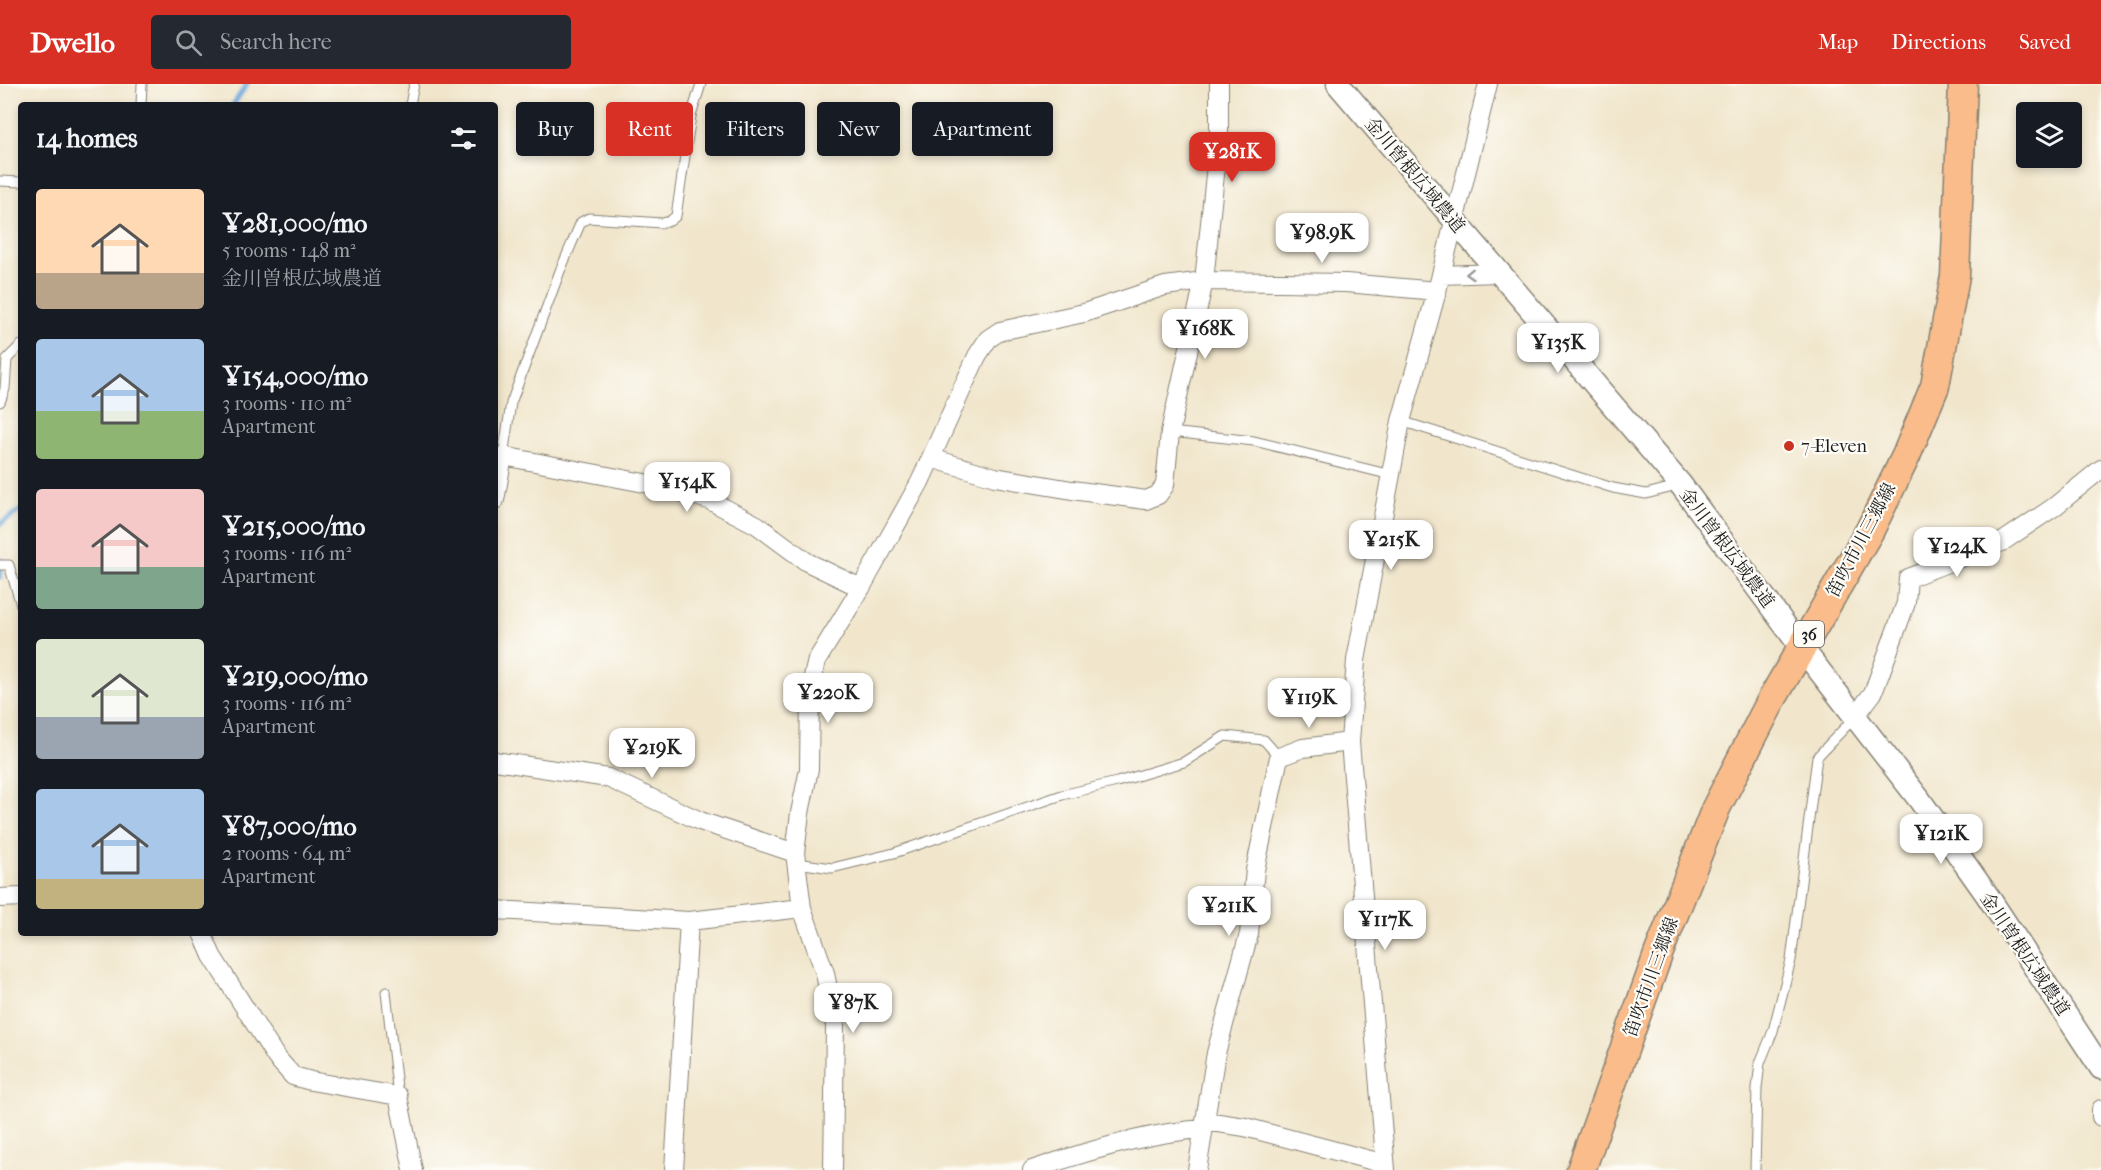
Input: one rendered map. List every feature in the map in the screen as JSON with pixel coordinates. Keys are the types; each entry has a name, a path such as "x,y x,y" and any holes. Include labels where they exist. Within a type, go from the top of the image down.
{"main road":[{"name":"笛吹市川三郷線","path":"1581,1170 1659,952 1716,808 1772,699 1870,531 1906,456 1935,386 1955,276 1963,84"}],"street":[{"path":"931,458 995,477 1121,498 1146,500 1158,495 1165,485 1170,432 1204,280 1219,136 1219,84"},
{"name":"金川曽根広域農道","path":"1338,84 1681,486 1801,647 1920,800 1987,895 2101,1068"},
{"path":"1032,1170 1083,1152 1204,1125 1245,1127 1386,1167 1350,742 1356,660 1401,421 1439,283 1488,84"},
{"path":"832,1170 835,1025 825,973 802,908 796,858 800,813 810,769 810,688 817,660 861,588 920,482 977,356 988,339 1000,331 1084,313 1165,286 1204,280 1439,283 1498,273"},
{"path":"499,455 660,486 709,500 757,525 807,562 861,588"},
{"path":"1856,716 1873,693 1906,603 1908,578 2002,542 2055,507 2101,469"},
{"path":"1197,1170 1216,1053 1249,934 1255,870 1279,757 1303,748 1350,742"},
{"path":"498,760 608,778 700,821 796,858"},
{"path":"0,898 18,897"},
{"path":"498,910 689,921 802,908"},
{"path":"674,1170 689,921"},
{"path":"203,936 212,956 263,1037 276,1057 293,1076 398,1096 413,1170"},
{"path":"2101,1109 2101,1118"}],"lane":[{"path":"141,102 142,84"},
{"path":"411,102 414,84"},
{"path":"499,455 511,403 560,271 581,222 589,218 662,223 676,216 691,116 701,84"},
{"path":"0,181 18,182"},
{"path":"0,402 5,389 7,359 18,348"},
{"path":"1401,421 1613,488 1646,494 1681,486"},
{"path":"1170,432 1254,441 1391,475"},
{"path":"4,565 18,597"},
{"path":"1755,1170 1757,1088 1760,1063 1773,1031 1791,960 1818,757 1856,716"},
{"path":"796,858 832,868 894,853 1062,795 1117,782 1184,762 1225,736 1264,740 1279,757"},
{"path":"386,992 398,1096"}],"waterway":[{"path":"235,102 247,84"},
{"path":"0,524 18,512"},
{"path":"0,560 0,577"}],"place":[{"name":"7-Eleven","path":"1789,446"}]}
